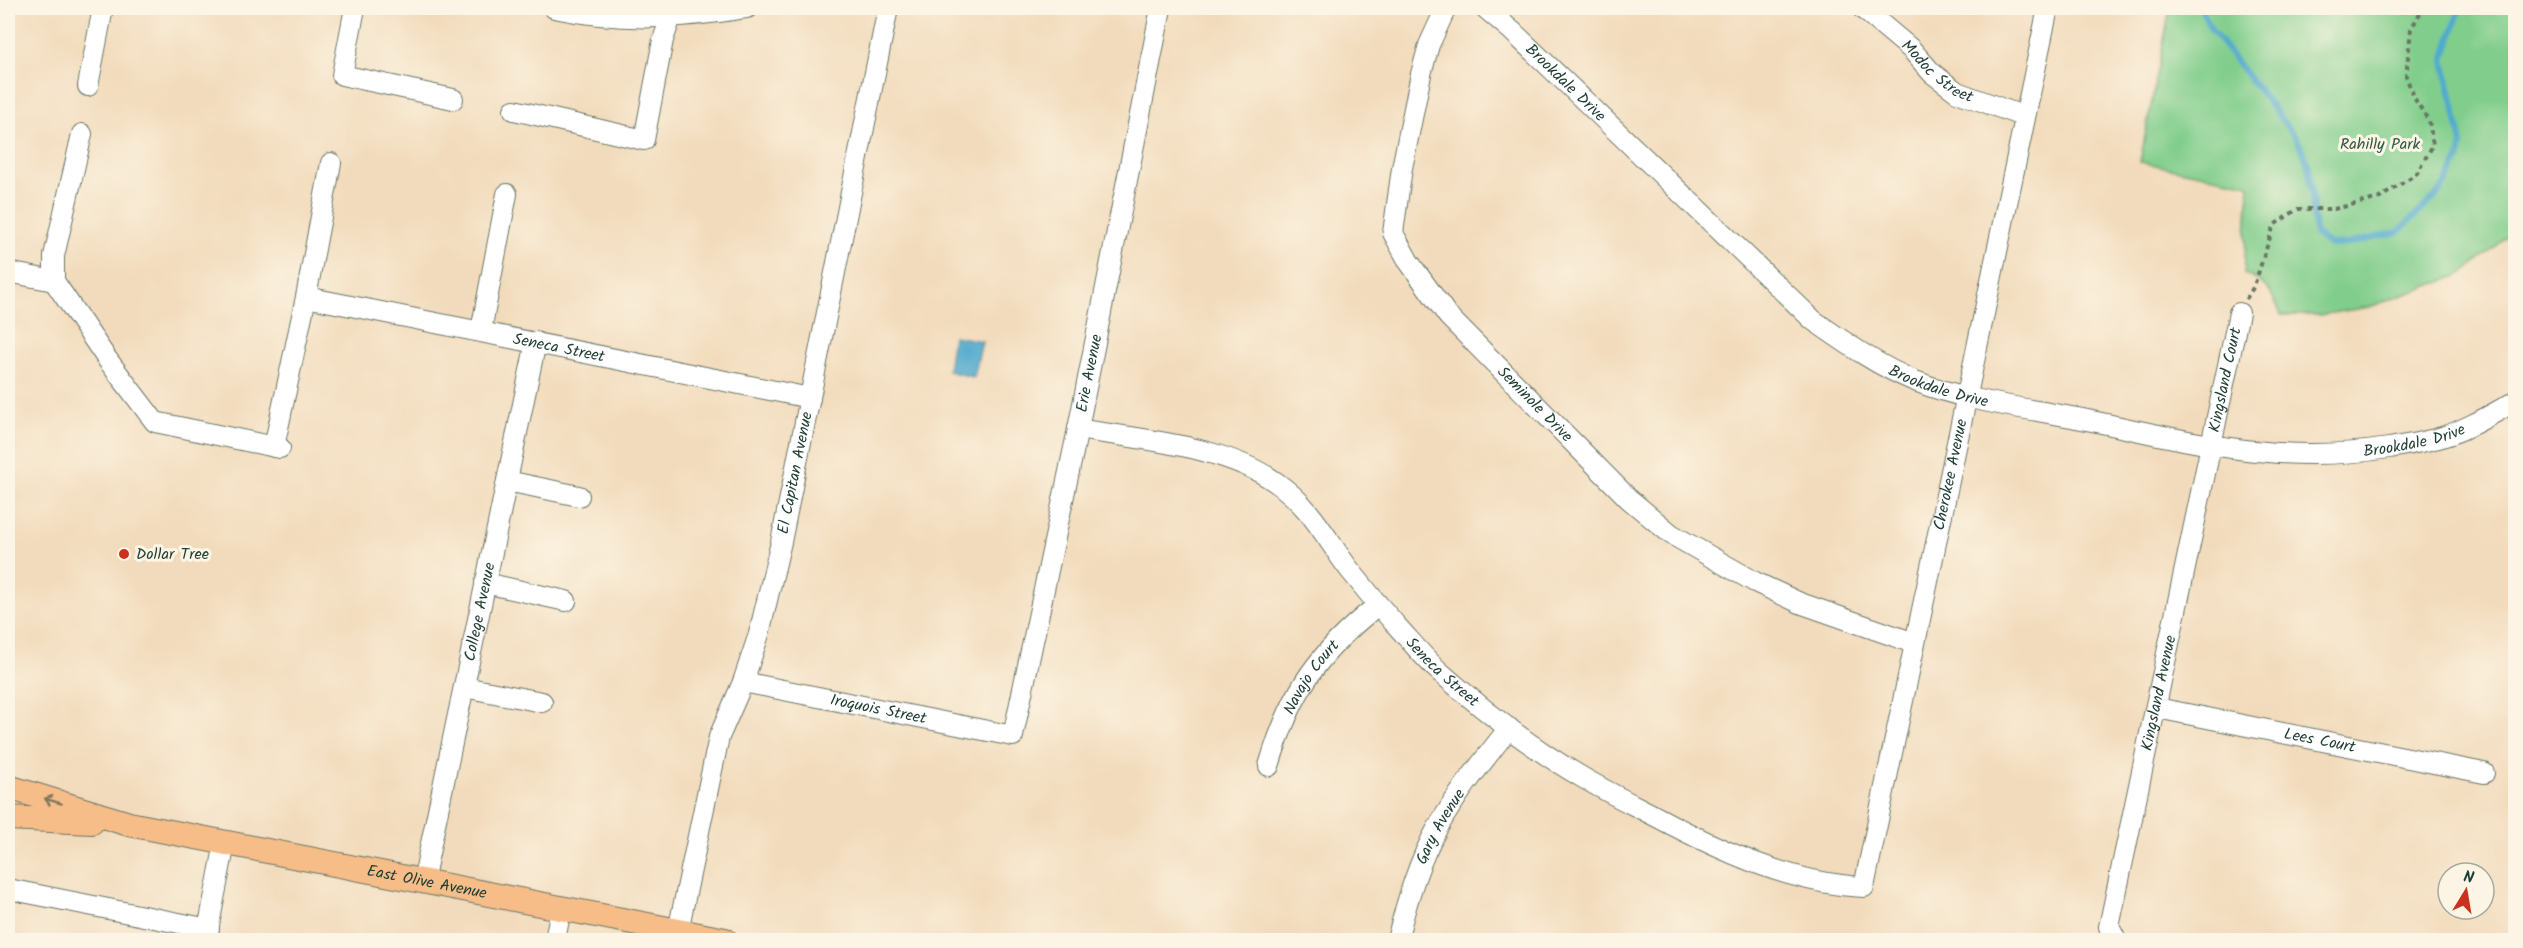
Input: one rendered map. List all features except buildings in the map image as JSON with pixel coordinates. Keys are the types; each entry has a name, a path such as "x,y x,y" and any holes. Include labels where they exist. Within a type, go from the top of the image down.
{"main road":[{"name":"East Olive Avenue","path":"10,788 129,824 725,940"},
{"name":"East Olive Avenue","path":"8,816 129,824"}],"street":[{"path":"88,86 103,8"},
{"path":"355,8 342,75 453,99"},
{"path":"554,8 587,15 632,13 670,17 747,8"},
{"name":"El Capitan Avenue","path":"678,931 719,737 743,682 759,634 810,398 888,8"},
{"name":"Erie Avenue","path":"1013,736 1078,429 1161,8"},
{"name":"Seminole Drive","path":"1446,8 1429,45 1421,74 1402,168 1393,233 1409,262 1448,316 1629,499 1671,534 1721,564 1800,603 1914,643"},
{"name":"Brookdale Drive","path":"1485,8 1512,31 1813,320 1869,358 1914,380 1966,398 2028,408 2211,447 2304,456 2369,451 2441,437 2472,425 2516,401"},
{"name":"Modoc Street","path":"1862,8 1911,49 1932,73 1956,92 2025,117"},
{"name":"Cherokee Avenue","path":"1844,886 1864,887 2048,8"},
{"path":"514,110 644,140 663,40 670,17"},
{"path":"82,134 54,256 54,281 107,359 155,422 277,447 331,163"},
{"path":"481,331 507,194"},
{"path":"8,272 54,281"},
{"name":"Seneca Street","path":"306,297 810,398"},
{"name":"Kingsland Court","path":"2211,447 2239,313"},
{"name":"College Avenue","path":"423,882 536,342"},
{"name":"Seneca Street","path":"1078,429 1206,452 1248,466 1276,482 1302,504 1324,529 1348,567 1378,605 1438,671 1509,728 1579,776 1703,841 1748,860 1805,878 1844,886"},
{"name":"Kingsland Avenue","path":"2115,940 2109,927 2211,447"},
{"path":"507,481 579,496"},
{"path":"485,583 566,601"},
{"name":"Navajo Court","path":"1269,765 1281,727 1310,673 1347,630 1378,605"},
{"name":"Iroquois Street","path":"743,682 1013,736"},
{"path":"464,687 542,702"},
{"name":"Lees Court","path":"2157,708 2484,773"},
{"name":"Gary Avenue","path":"1397,940 1410,891 1438,828 1468,780 1509,728"},
{"path":"8,816 10,788"},
{"path":"8,889 207,935 225,843"},
{"path":"555,940 561,909"}],"path":[{"path":"2239,313 2254,286 2274,225 2298,209 2334,209 2380,198 2417,173 2433,145 2429,121 2416,101 2406,78 2411,29 2423,8"}],"green space":[{"name":"Rahilly Park","path":"2170,8 2515,8 2515,231 2460,275 2369,307 2320,315 2281,315 2268,289 2244,274 2249,184 2140,162"}],"water":[{"path":"953,336 982,341 974,377 948,371"}],"waterway":[{"path":"2201,8 2211,29 2297,139 2309,166 2315,234 2330,245 2348,244 2398,232 2441,191 2460,158 2462,144 2444,60 2460,8"}],"place":[{"name":"Dollar Tree","path":"124,554"}]}
